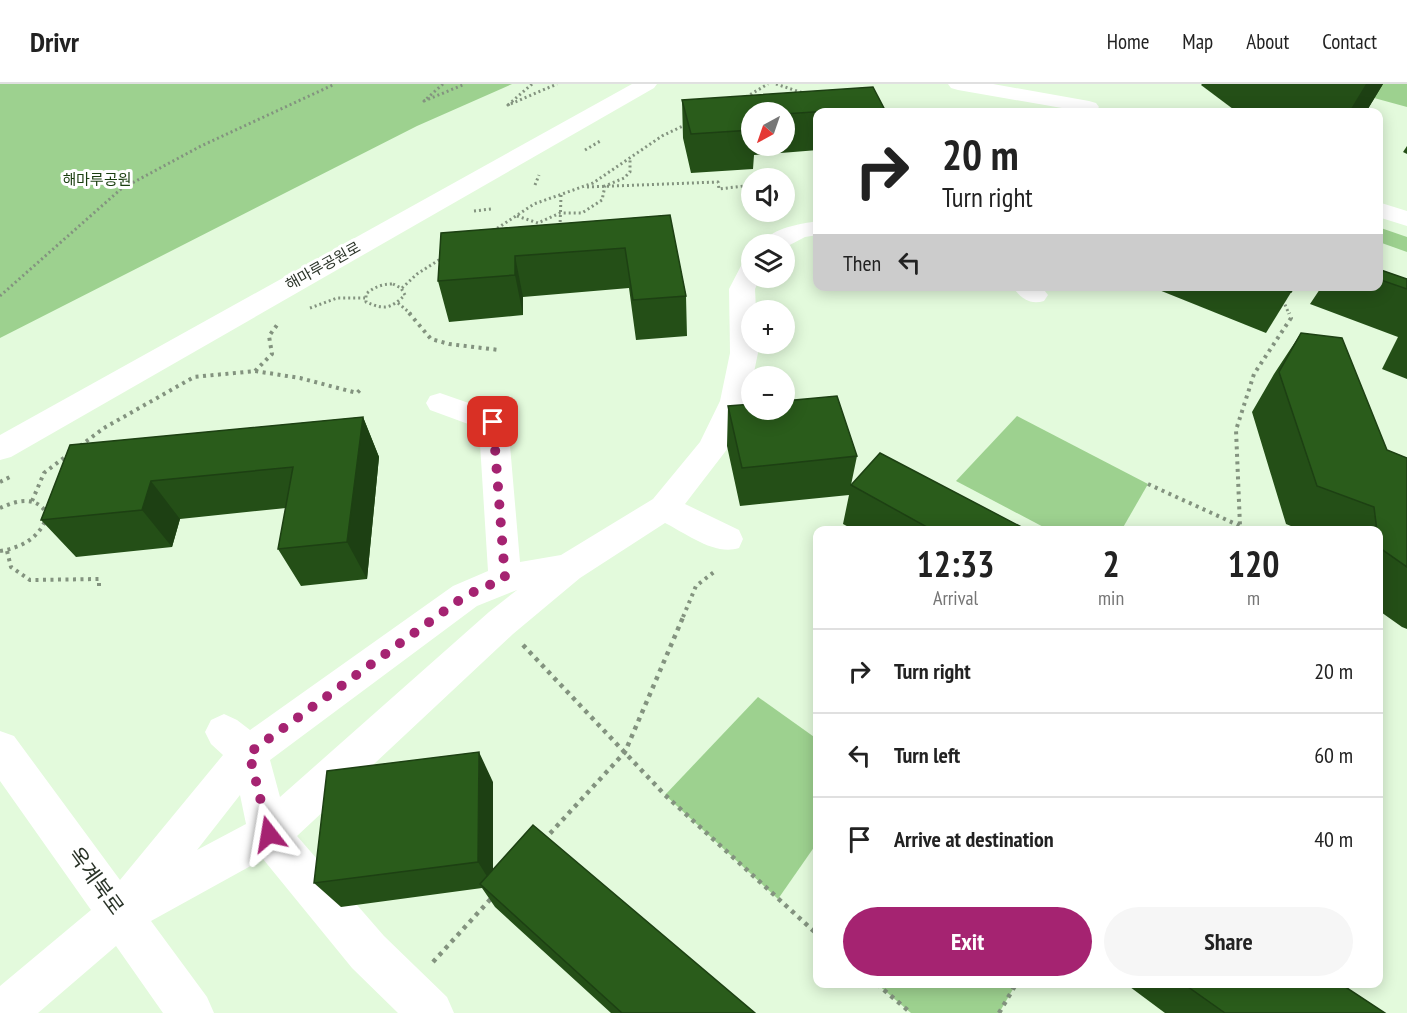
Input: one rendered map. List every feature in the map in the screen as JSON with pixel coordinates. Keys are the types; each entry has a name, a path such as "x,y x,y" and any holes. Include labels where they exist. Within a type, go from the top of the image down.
{"street":[{"name":"해마루공원로","path":"0,423 616,84"},
{"name":"해마루공원로","path":"0,449 647,84"},
{"path":"958,84 1086,108"},
{"path":"984,84 1088,108"},
{"path":"1014,84 1091,108"},
{"path":"1383,211 1407,219"},
{"path":"793,234 813,229"},
{"path":"3,1013 120,914 269,834 501,623 568,567 664,508 713,448 734,401 744,353 742,288"},
{"path":"440,403 493,422 505,578"},
{"path":"664,508 727,539"},
{"path":"120,914 236,742 465,596 505,578 568,567"},
{"path":"236,742 269,834 368,952 420,1001"},
{"name":"옥계북로","path":"0,749 191,1013"}],"path":[{"path":"0,296 121,189 150,171 335,84"},
{"path":"443,84 424,101 465,84"},
{"path":"532,84 508,105 557,84"},
{"path":"739,100 768,84"},
{"path":"776,84 808,94"},
{"path":"490,233 516,215 549,198 584,187 662,136 694,122"},
{"path":"605,186 624,178 630,172 630,159"},
{"path":"584,187 717,182 719,189 741,186"},
{"path":"516,215 538,223 560,213 582,213 602,200 605,186"},
{"path":"559,231 561,195"},
{"path":"402,288 417,274 449,255"},
{"path":"393,284 402,288 405,295 398,303 380,308 369,305 365,298 370,290 381,285 393,284"},
{"path":"1148,484 1240,526 1236,430 1254,374 1291,318 1284,301 1277,294"},
{"path":"305,310 323,301 345,296 365,298"},
{"path":"398,303 412,313 427,337 444,344 499,350"},
{"path":"255,371 272,354 269,336 277,325 286,320"},
{"path":"78,447 104,428 194,377 255,371 300,378 357,393 360,390"},
{"path":"32,501 44,473 70,454"},
{"path":"0,508 21,501 32,501 40,504 47,516 45,524 30,540 0,551"},
{"path":"7,550 11,567 30,580 99,579 99,587"},
{"path":"537,849 626,752 696,586 714,572"},
{"path":"501,623 665,795 813,930"},
{"path":"420,1001 505,884"},
{"path":"882,988 911,1013"},
{"path":"999,1013 1014,988"}],"green space":[{"name":"해마루공원","path":"0,84 512,84 417,126 0,338"},
{"path":"1323,84 1407,84 1407,107"},
{"path":"1383,229 1407,237 1407,252 1383,243"},
{"path":"1017,416 1148,484 1124,526 1042,526 956,481"},
{"path":"758,697 813,736 813,849 778,899 665,795"},
{"path":"882,988 1014,988 999,1013 911,1013"}],"building":[{"path":"873,87 884,108 813,108 813,112 795,113 795,102 741,102 741,131 691,134 682,100"},
{"path":"670,215 686,296 633,300 625,248 515,256 515,275 438,281 441,233"},
{"path":"1383,271 1407,279 1407,289 1383,281"},
{"path":"1301,333 1342,338 1387,450 1407,458 1407,567 1383,550 1383,526 1376,526 1374,507 1317,486 1279,372"},
{"path":"837,396 857,456 742,468 728,406 741,405 741,420 795,420 795,400"},
{"path":"363,417 347,542 278,549 293,467 151,481 142,510 41,520 70,445"},
{"path":"880,453 1019,526 925,526 851,485"},
{"path":"479,752 478,862 314,883 327,771"},
{"path":"533,825 755,1013 622,1013 480,884"},
{"path":"1190,988 1347,988 1385,1013 1225,1013"}],"route":[{"path":"269,834 249,753 465,596 505,578 493,422"}]}
